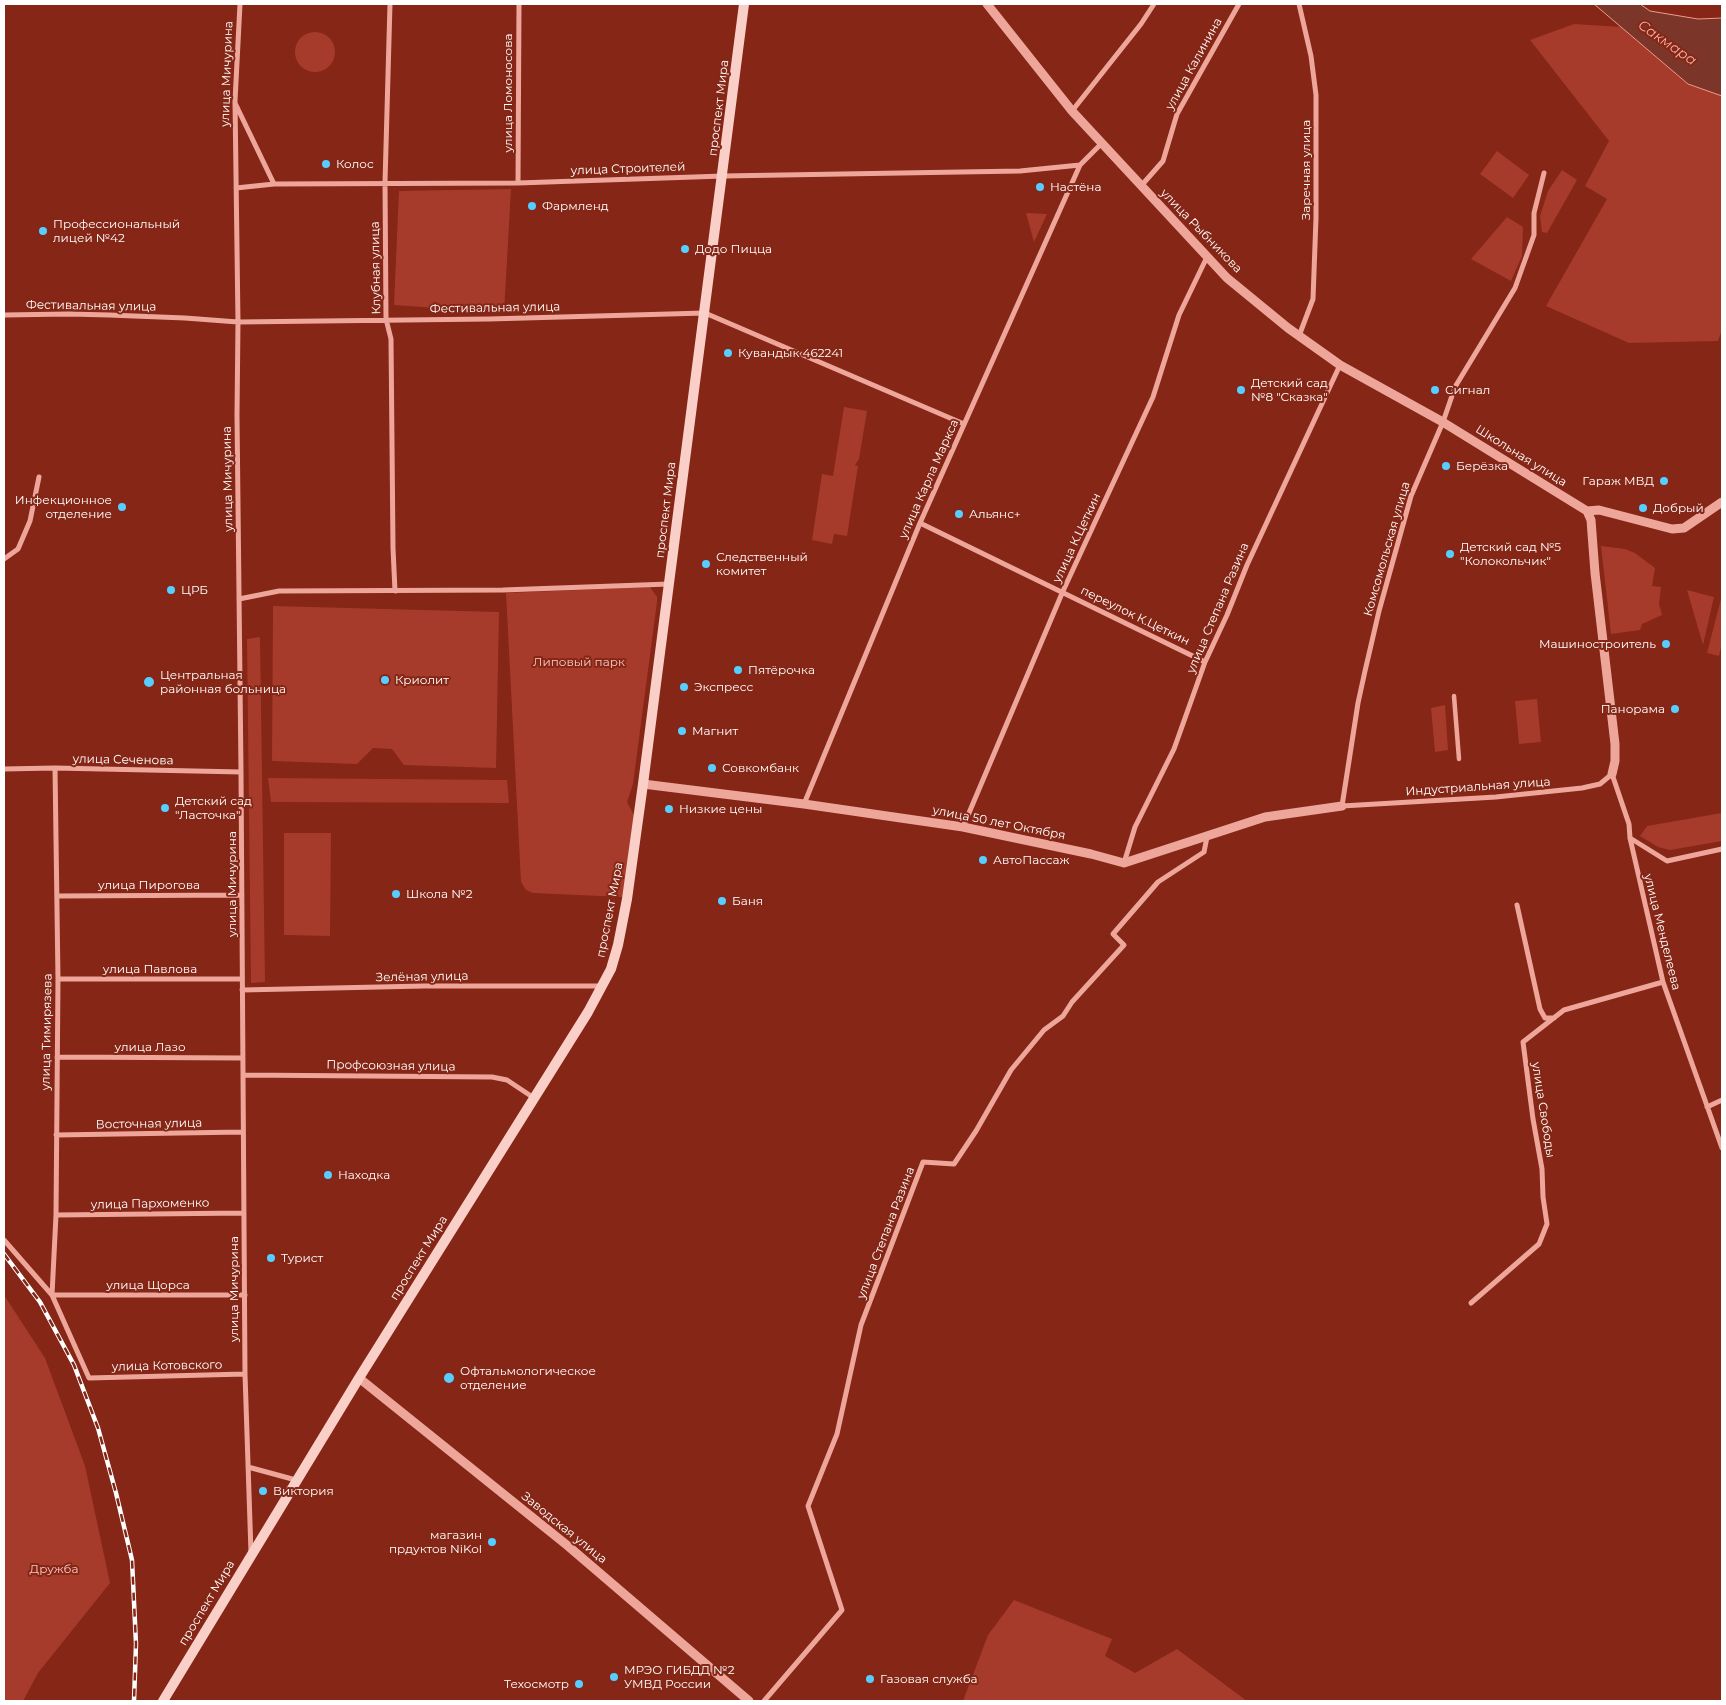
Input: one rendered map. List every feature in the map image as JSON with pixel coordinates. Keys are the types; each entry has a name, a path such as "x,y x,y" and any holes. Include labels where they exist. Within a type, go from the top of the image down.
{"main road":[{"name":"проспект Мира","path":"162,1701 296,1480 534,1098 611,969 627,899 644,784 744,4"}],"street":[{"name":"улица Мичурина","path":"240,4 235,101 238,322 237,415 245,1374 251,1554"},
{"name":"Клубная улица","path":"390,4 385,182 386,319 391,339 395,591"},
{"name":"улица Ломоносова","path":"518,183 519,4"},
{"name":"улица Рыбникова","path":"987,4 1072,111 1227,278 1299,336 1340,365 1443,422"},
{"path":"1072,111 1141,24 1154,4"},
{"name":"улица Калинина","path":"1141,186 1163,161 1177,114 1239,4"},
{"name":"Заречная улица","path":"1299,4 1311,56 1316,95 1316,218 1313,299 1299,336"},
{"path":"235,101 274,184"},
{"path":"1080,165 1102,144"},
{"name":"улица Строителей","path":"236,188 274,184 385,182 518,183 723,176 1020,171 1080,165"},
{"name":"улица Карла Маркса","path":"804,804 920,523 1080,165"},
{"name":"Комсомольская улица","path":"1342,806 1358,703 1378,611 1411,496 1443,422 1455,387 1515,288 1534,236 1534,213 1544,174"},
{"name":"улица К.Цеткин","path":"963,827 1063,591 1153,398 1180,315 1207,257"},
{"name":"Фестивальная улица","path":"4,315 101,314 238,322 490,319 705,312 964,424"},
{"name":"улица Степана Разина","path":"1124,863 1135,827 1174,749 1205,662 1227,616 1255,547 1340,365"},
{"name":"Школьная улица","path":"1443,422 1587,511 1599,510 1672,529 1684,528 1722,502"},
{"path":"4,559 18,549 30,521 40,477"},
{"path":"1587,511 1591,520 1595,573 1615,744 1615,761 1612,774"},
{"name":"переулок К.Цеткин","path":"920,523 1063,591 1205,662"},
{"path":"239,599 279,591 503,590 669,584"},
{"path":"1454,696 1459,759"},
{"name":"улица Сеченова","path":"4,769 55,768 241,772"},
{"name":"улица Тимирязева","path":"52,1295 56,1215 58,979 55,768"},
{"name":"Индустриальная улица","path":"1342,806 1496,796 1582,788 1600,784 1612,774"},
{"name":"улица Менделеева","path":"1612,774 1628,824 1663,982 1722,1148"},
{"name":"улица 50 лет Октября","path":"644,784 804,804 963,827 1091,854 1124,863"},
{"path":"1124,863 1265,817 1342,806"},
{"name":"улица Степана Разина","path":"764,1701 842,1610 808,1506 838,1434 861,1325 923,1162 954,1164 976,1131 1011,1070 1044,1030 1063,1016 1072,1002 1124,945 1113,934 1158,882 1204,852 1207,837"},
{"path":"1630,838 1667,861 1722,849"},
{"name":"улица Пирогова","path":"57,896 242,895"},
{"path":"1518,905 1540,1009 1545,1018 1554,1018"},
{"name":"улица Павлова","path":"58,979 242,979"},
{"name":"улица Свободы","path":"1471,1303 1539,1244 1547,1224 1543,1197 1542,1169 1533,1119 1523,1042 1564,1010 1663,982"},
{"name":"Зелёная улица","path":"242,990 434,986 602,986"},
{"name":"улица Лазо","path":"57,1057 242,1058"},
{"name":"Профсоюзная улица","path":"243,1075 492,1077 507,1080 534,1098"},
{"path":"1707,1107 1722,1100"},
{"name":"Восточная улица","path":"56,1135 243,1132"},
{"name":"улица Пархоменко","path":"56,1215 244,1213"},
{"path":"4,1240 52,1295"},
{"name":"улица Щорса","path":"52,1295 245,1295"},
{"name":"улица Котовского","path":"52,1295 89,1378 245,1374"},
{"name":"Заводская улица","path":"359,1378 568,1546 749,1701"},
{"path":"248,1467 296,1480"}],"green space":[{"path":"1574,24 1622,27 1688,84 1722,96 1722,330 1718,341 1629,343 1546,306 1607,199 1585,186 1609,141 1530,40"},
{"path":"319,32 326,35 332,41 335,52 334,60 326,69 319,72 311,72 304,69 296,60 295,48 298,41 307,33"},
{"path":"1497,151 1529,175 1513,198 1480,174"},
{"path":"1562,170 1577,180 1547,233 1542,232 1540,216 1548,191"},
{"path":"511,189 504,313 394,305 399,191"},
{"path":"1026,213 1047,214 1034,242"},
{"path":"1507,217 1523,227 1522,256 1511,281 1471,259"},
{"path":"844,407 867,411 859,459 855,465 858,466 847,536 834,534 832,544 812,540 822,474 833,476"},
{"path":"1601,546 1625,549 1635,553 1655,568 1652,586 1661,587 1659,604 1662,615 1642,624 1640,630 1611,634"},
{"name":"Липовый парк","path":"650,587 657,597 657,602 633,784 627,802 635,817 623,897 533,893 526,890 521,882 506,593"},
{"path":"1687,590 1714,597 1703,645"},
{"path":"1721,599 1722,643 1719,656 1707,653"},
{"name":"Криолит","path":"273,606 499,612 496,768 404,765 392,749 373,748 357,764 272,761"},
{"path":"260,637 265,982 251,983 247,639"},
{"path":"1537,699 1541,742 1519,744 1515,701"},
{"path":"1445,705 1448,750 1435,752 1431,708"},
{"path":"268,778 507,780 509,803 271,802"},
{"path":"1722,813 1722,841 1670,850 1658,847 1640,836 1647,826"},
{"path":"284,833 331,833 330,936 284,935"},
{"name":"Дружба","path":"4,1295 45,1358 85,1466 110,1583 38,1673 23,1701 4,1701"},
{"path":"1014,1600 1112,1639 1105,1656 1135,1673 1177,1649 1247,1701 963,1701 988,1635"}],"water":[{"name":"Сакмара","path":"1594,4 1640,4 1650,11 1698,19 1722,18 1722,96 1688,84"}],"railway":[{"path":"4,1254 40,1302 74,1365 98,1428 132,1560 136,1644 134,1701"}],"place":[{"name":"Колос","path":"326,164"},
{"name":"Настёна","path":"1040,187"},
{"name":"Фармленд","path":"532,206"},
{"name":"Профессиональный лицей №42","path":"43,231"},
{"name":"Додо Пицца","path":"685,249"},
{"name":"Кувандык 462241","path":"728,353"},
{"name":"Детский сад №8 \"Сказка\"","path":"1241,390"},
{"name":"Сигнал","path":"1435,390"},
{"name":"Берёзка","path":"1446,466"},
{"name":"Гараж МВД","path":"1664,481"},
{"name":"Инфекционное отделение","path":"122,507"},
{"name":"Добрый","path":"1643,508"},
{"name":"Альянс+","path":"959,514"},
{"name":"Детский сад №5 \"Колокольчик\"","path":"1450,554"},
{"name":"Следственный комитет","path":"706,564"},
{"name":"ЦРБ","path":"171,590"},
{"name":"Машиностроитель","path":"1666,644"},
{"name":"Пятёрочка","path":"738,670"},
{"name":"Криолит","path":"385,680"},
{"name":"Центральная районная больница","path":"149,682"},
{"name":"Экспресс","path":"684,687"},
{"name":"Панорама","path":"1675,709"},
{"name":"Магнит","path":"682,731"},
{"name":"Совкомбанк","path":"712,768"},
{"name":"Детский сад \"Ласточка\"","path":"165,808"},
{"name":"Низкие цены","path":"669,809"},
{"name":"АвтоПассаж","path":"983,860"},
{"name":"Школа №2","path":"396,894"},
{"name":"Баня","path":"722,901"},
{"name":"Находка","path":"328,1175"},
{"name":"Турист","path":"271,1258"},
{"name":"Офтальмологическое отделение","path":"449,1378"},
{"name":"Виктория","path":"263,1491"},
{"name":"магазин прдуктов NiKol","path":"492,1542"},
{"name":"МРЭО ГИБДД №2 УМВД России","path":"614,1677"},
{"name":"Газовая служба","path":"870,1679"},
{"name":"Техосмотр","path":"579,1684"}]}
